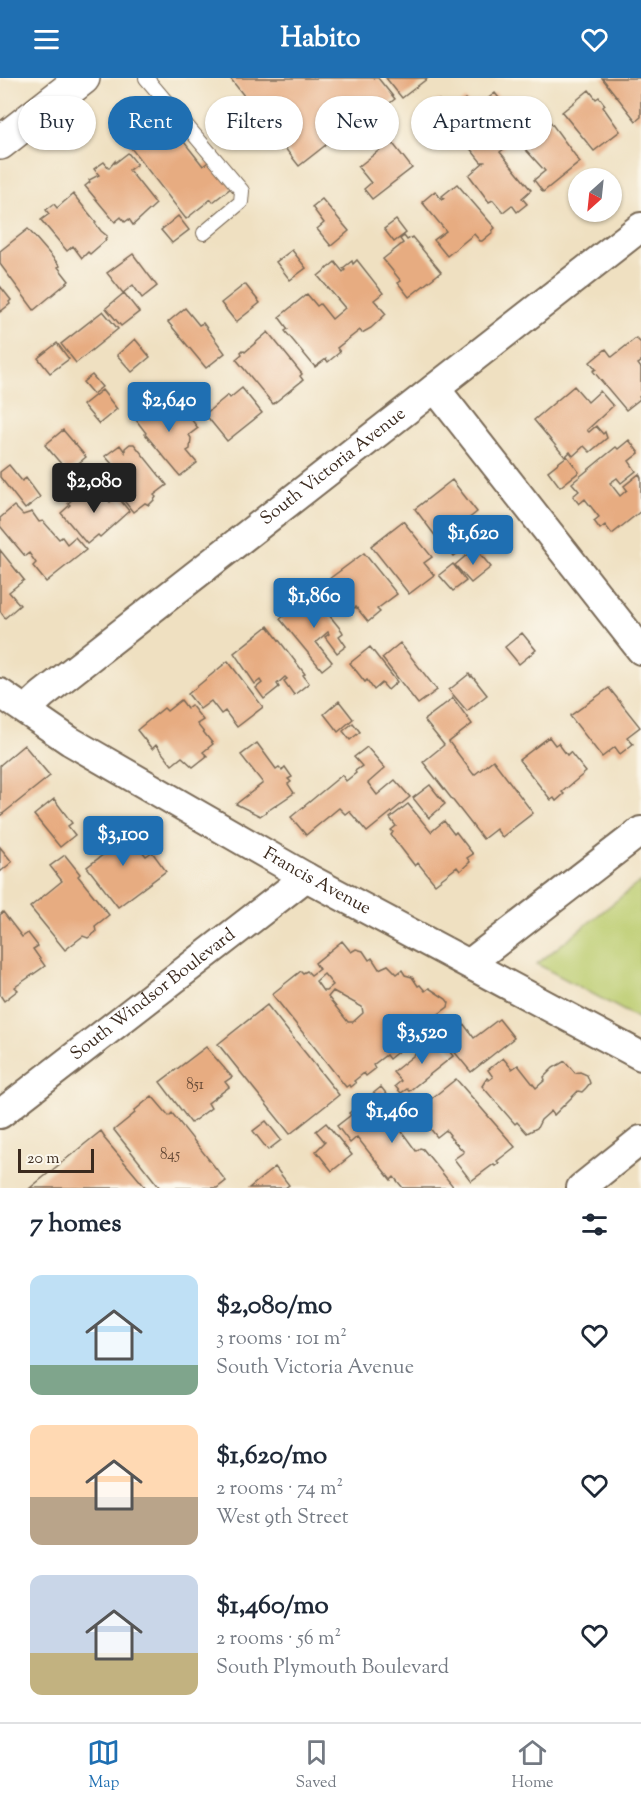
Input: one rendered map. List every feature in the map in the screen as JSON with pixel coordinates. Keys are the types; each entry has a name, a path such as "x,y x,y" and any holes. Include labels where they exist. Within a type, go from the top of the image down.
{"main road":[{"path":"0,143 83,78"}],"street":[{"name":"South Victoria Avenue","path":"26,710 42,695 641,227"},
{"path":"435,388 641,650"},
{"name":"Francis Avenue","path":"0,693 70,741 306,877 641,1056"},
{"path":"470,963 641,831"},
{"name":"South Windsor Boulevard","path":"0,1114 306,877"},
{"path":"581,1188 641,1140"}],"lane":[{"path":"146,78 242,190 241,202 204,233"}],"green space":[{"path":"641,881 641,1020 537,964"}],"building":[{"path":"230,78 378,78 393,96 315,96 315,150 319,150 299,166 286,150 303,150 303,96 244,96"},
{"path":"386,78 428,78 402,98"},
{"path":"602,78 641,78 641,117 636,121"},
{"path":"589,90 596,99 599,97 605,105 603,107 620,131 594,151 562,112"},
{"path":"552,124 580,162 573,168 568,168 568,172 543,192 534,180 545,171 526,150 552,150"},
{"path":"133,150 190,150 203,166 212,159 232,187 213,202 211,199 186,219"},
{"path":"380,150 398,150 412,168 372,199 364,189 371,183 358,167"},
{"path":"471,150 502,150 500,152 531,190 522,198 527,204 517,212 512,205 503,212 493,200 489,202 469,175 484,162 481,162"},
{"path":"128,153 137,164 129,170 156,204 133,225 129,219 125,222 121,217 115,222 85,186 90,182 89,180 99,175 94,169 104,162 109,168"},
{"path":"457,184 495,228 482,241 474,234 447,256 434,240 446,231 422,202 435,191 442,200 444,198 442,196"},
{"path":"73,194 107,236 106,240 82,258 73,246 67,251 41,220 49,214 46,210 54,204 57,208"},
{"path":"322,199 349,231 331,246 317,229 324,223 312,207"},
{"path":"178,216 189,230 172,243 161,230"},
{"path":"396,220 406,233 394,242 384,229"},
{"path":"28,229 60,266 58,267 69,281 34,310 0,264 0,251"},
{"path":"404,236 407,240 412,237 441,272 409,297 398,283 401,281 383,259 403,243 400,239"},
{"path":"292,250 306,268 290,280 276,262"},
{"path":"133,254 157,286 142,298 133,285 123,293 107,273"},
{"path":"357,260 383,293 374,300 386,314 371,328 362,333 360,330 337,348 340,352 328,362 326,359 315,367 285,331 288,329 279,317 307,294 317,306 320,304 332,319 345,308 318,276 335,262 343,272 345,270 343,268"},
{"path":"245,284 260,303 236,322 221,303"},
{"path":"0,286 11,300 10,304 0,312"},
{"path":"124,293 139,312 121,326 106,308"},
{"path":"185,308 199,325 203,323 225,353 206,368 168,322"},
{"path":"103,311 118,329 76,363 61,344"},
{"path":"268,332 302,374 300,376 303,380 273,404 236,359 243,350 245,352"},
{"path":"636,338 641,343 641,362 638,364 641,368 641,398 639,396 640,399 626,410 593,371 596,369 590,362 606,349 612,357"},
{"path":"135,339 150,357 132,372 117,355"},
{"path":"57,343 69,359 50,373 38,358"},
{"path":"92,375 102,387 93,394 83,382"},
{"path":"574,386 588,402 600,391 613,406 587,430 589,432 596,426 603,434 605,432 607,438 590,452 584,446 573,456 570,452 565,457 534,420"},
{"path":"242,388 262,413 227,441 205,414 228,395 230,398"},
{"path":"102,390 117,409 99,424 83,405"},
{"path":"174,397 198,428 189,435 190,449 187,451 197,463 180,476 133,416 153,400 160,408"},
{"path":"63,430 86,457 68,472 45,445"},
{"path":"629,440 639,453 629,461 636,471 621,483 617,478 610,483 620,496 627,490 624,486 639,474 641,511 612,534 605,525 600,529 594,521 599,517 585,499 579,504 573,496 579,491 572,483 616,447 618,449"},
{"path":"134,444 167,485 154,495 156,497 149,505 145,503 133,512 101,472 112,464 105,456 120,445 125,452 125,448"},
{"path":"567,456 579,472 560,487 548,471"},
{"path":"9,465 22,481 26,478 40,497 25,509 0,477 0,472"},
{"path":"452,480 477,512 457,528 468,546 454,556 448,548 446,550 415,509"},
{"path":"95,484 110,502 117,496 129,511 100,537 98,535 87,544 61,513 70,505 68,503"},
{"path":"14,506 23,515 32,512 39,522 43,521 59,539 62,537 67,544 75,537 86,550 46,582 33,566 36,563 29,553 25,556 0,526 0,518"},
{"path":"403,521 432,557 424,563 434,575 409,594 371,546"},
{"path":"475,548 491,567 471,583 455,565"},
{"path":"0,550 24,580 9,592 20,605 5,618 0,611"},
{"path":"364,553 397,594 377,609 380,612 368,622 329,579"},
{"path":"453,564 466,581 453,591 439,575"},
{"path":"312,594 342,631 343,633 339,636 346,646 337,653 325,637 329,634 328,632 316,642 332,662 322,670 280,619 293,609 296,603"},
{"path":"268,626 305,674 303,675 309,683 294,695 284,681 287,679 285,677 277,684 279,687 264,699 256,688 262,683 260,680 255,684 234,653"},
{"path":"522,633 536,650 519,664 505,647"},
{"path":"400,643 437,690 418,704 382,658"},
{"path":"370,647 397,682 388,690 382,683 374,690 350,663"},
{"path":"228,661 263,707 237,727 225,711 221,714 211,701 200,709 188,694"},
{"path":"469,674 487,695 467,711 449,690"},
{"path":"609,688 640,727 627,737 633,744 620,754 615,747 602,757 570,716"},
{"path":"453,698 472,724 449,742 474,775 493,760 533,813 502,837 496,829 483,839 423,762 444,745 424,720"},
{"path":"181,700 187,708 191,705 203,720 197,724 213,744 203,752 207,756 193,767 182,757 172,765 156,745 152,749 137,730 164,708 167,711"},
{"path":"339,701 353,719 338,732 324,714"},
{"path":"353,723 360,732 350,740 343,731"},
{"path":"549,737 555,745 558,743 567,755 570,752 586,772 562,792 564,794 556,801 554,798 551,800 519,760"},
{"path":"257,743 276,769 279,767 282,770 285,767 292,777 288,779 291,782 288,784 294,793 260,816 236,804 263,783 241,755"},
{"path":"24,745 50,776 0,816 0,765"},
{"path":"367,747 385,768 368,783 377,795 395,780 410,797 367,832 349,811 345,814 339,808 306,835 291,817 342,775 346,781 356,773 355,771 362,766 354,757"},
{"path":"430,785 445,804 429,818 413,798"},
{"path":"54,799 72,823 68,826 75,835 60,847 34,815"},
{"path":"408,804 431,832 444,821 454,834 456,832 473,854 467,858 470,862 460,871 457,867 435,884 418,863 415,866 391,835 393,832 391,830 396,826 390,818"},
{"path":"114,824 132,848 136,844 146,856 152,852 166,871 118,907 87,867 104,854 93,840"},
{"path":"0,847 12,862 0,872"},
{"path":"65,855 80,874 78,876 109,915 95,926 96,932 88,938 83,936 65,950 30,907 62,881 50,866"},
{"path":"3,912 22,937 28,933 38,946 33,949 45,966 15,987 18,990 4,1001 0,995 0,915"},
{"path":"342,941 351,952 356,949 363,951 369,960 372,958 379,969 388,965 397,974 402,970 425,991 429,988 446,999 449,1003 448,1007 409,1036 411,1040 402,1048 399,1044 396,1045 400,1050 389,1059 386,1055 373,1065 375,1069 366,1076 364,1073 354,1081 356,1083 351,1087 349,1085 346,1087 272,994 301,971 303,973 307,971 311,975 319,969 315,963","holes":["324,974 333,985 326,991 323,991 316,981","333,991 362,1007 363,1013 353,1022 348,1022 328,997"]},
{"path":"267,1005 339,1095 290,1134 218,1044"},
{"path":"499,1019 514,1038 471,1072 443,1038 463,1023 474,1038"},
{"path":"438,1036 453,1056 409,1091 407,1089 401,1093 395,1086 401,1081 393,1072"},
{"path":"206,1047 232,1077 225,1082 229,1087 208,1103 211,1108 191,1123 160,1082"},
{"path":"503,1058 512,1069 518,1065 536,1088 553,1068 565,1061 575,1073 580,1072 587,1075 590,1083 582,1092 578,1091 554,1115 551,1111 541,1120 537,1128 527,1133 517,1122 515,1124 482,1086 487,1078 489,1080 493,1077 488,1070"},
{"path":"456,1079 515,1147 497,1161 499,1163 495,1166 494,1164 471,1181 454,1159 464,1152 446,1130 437,1137 416,1111"},
{"path":"381,1087 393,1102 390,1105 406,1125 402,1132 416,1151 423,1149 453,1188 403,1188 394,1177 391,1180 357,1137 350,1143 337,1126"},
{"path":"152,1096 169,1116 172,1113 226,1181 217,1188 160,1188 114,1130"},
{"path":"266,1121 281,1140 268,1150 253,1131"},
{"path":"326,1123 352,1155 332,1171 316,1151 325,1142 316,1131"},
{"path":"101,1131 104,1138 146,1188 30,1188"},
{"path":"275,1167 289,1185 285,1188 249,1188"}]}
